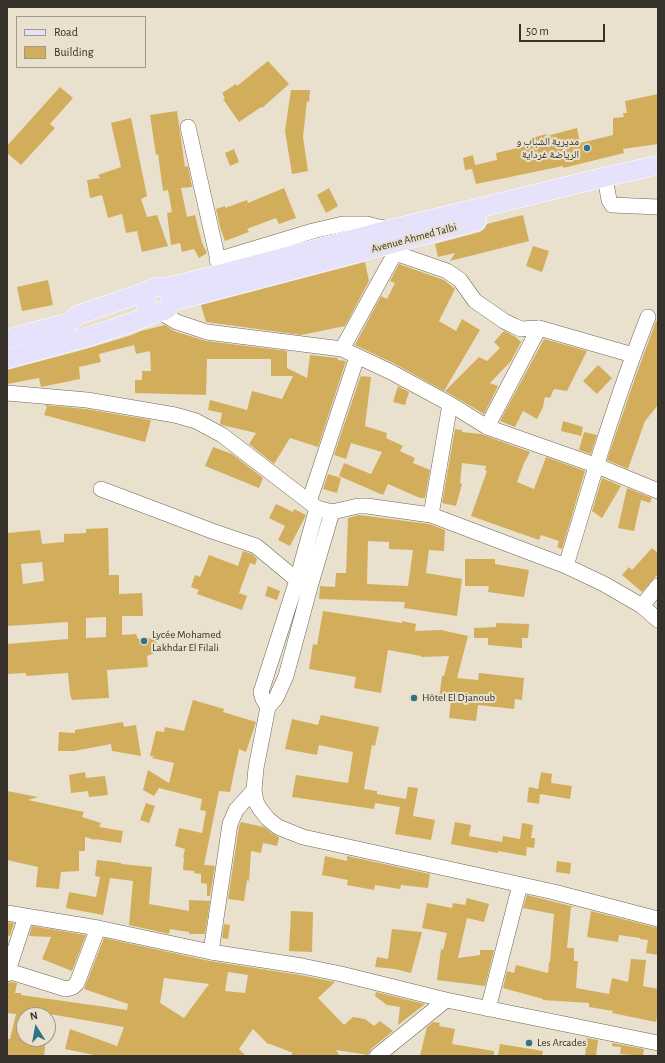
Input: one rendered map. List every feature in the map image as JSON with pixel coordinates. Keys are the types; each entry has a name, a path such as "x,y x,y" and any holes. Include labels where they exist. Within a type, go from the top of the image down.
{"main road":[{"path":"606,182 658,165"},
{"name":"Avenue Ahmed Talbi","path":"160,303 563,198 606,182 658,177"},
{"path":"7,359 71,342 133,322 160,303 219,267 394,242"},
{"path":"7,339 68,323 73,326 85,324 160,303"}],"street":[{"path":"188,127 219,267"},
{"path":"606,182 609,200 614,206 658,207"},
{"path":"342,349 394,242 454,275 460,280 475,301 504,321 521,328 539,328 633,355"},
{"path":"160,303 177,322 207,332 342,349 391,372 450,404 487,427 595,466 658,491"},
{"path":"566,566 595,466 633,355 648,317"},
{"path":"487,427 539,328"},
{"path":"357,357 313,505 303,584 286,676 276,698 268,706 256,768 254,790 256,802 268,819 278,827 303,837 554,892 658,919"},
{"path":"7,393 87,400 196,421 222,435 313,505 332,512 362,506 431,515 566,566 604,584 642,606 658,620"},
{"path":"431,515 450,404"},
{"path":"101,489 212,532 256,546 303,584"},
{"path":"303,584 332,512"},
{"path":"642,606 658,586"},
{"path":"211,952 230,824 236,810 254,790"},
{"path":"488,1009 520,885"},
{"path":"7,913 98,928 211,952 326,971 446,1000 658,1043"},
{"path":"26,916 7,972 66,989 73,987 77,983 98,928"},
{"path":"377,1056 446,1000"}],"building":[{"path":"268,61 289,84 262,108 261,107 239,122 223,99 225,98 222,93 236,84 237,86"},
{"path":"60,87 73,98 50,124 55,128 21,165 7,153 7,146"},
{"path":"291,90 310,90 309,102 307,101 303,137 308,171 292,174 285,131"},
{"path":"658,94 658,144 623,149 624,153 563,168 563,166 476,184 472,169 465,170 463,158 473,155 475,165 497,160 496,153 526,146 526,143 536,141 535,137 547,134 547,136 577,128 580,143 613,135 613,118 624,117 623,113 627,113 625,101"},
{"path":"177,111 185,167 188,166 192,187 181,188 187,217 195,215 202,243 207,253 199,258 194,249 182,252 180,243 171,245 167,213 172,212 168,190 163,191 158,154 156,155 150,115"},
{"path":"131,118 147,196 141,199 147,217 157,215 168,246 142,252 137,231 126,233 122,214 108,218 102,195 90,198 87,180 100,178 98,175 121,167 111,123"},
{"path":"234,149 239,162 230,166 225,153"},
{"path":"284,188 296,218 279,224 276,218 247,229 249,232 225,241 216,209 225,206 225,208 247,200 248,203"},
{"path":"329,188 338,206 326,213 317,195"},
{"path":"523,215 529,241 450,261 455,253 438,257 435,244 480,232 487,224"},
{"path":"533,246 549,251 542,272 526,266"},
{"path":"365,262 369,281 345,326 301,335 206,322 201,305"},
{"path":"399,264 444,280 455,289 439,321 456,331 462,319 480,330 444,391 395,364 355,345 381,296 387,299 395,283 390,281"},
{"path":"48,280 53,305 22,311 17,287"},
{"path":"656,321 658,322 658,405 645,421 628,469 607,460"},
{"path":"165,325 174,331 206,341 287,351 287,368 307,378 310,355 338,358 338,360 346,361 318,447 290,438 274,464 249,444 256,433 222,425 220,424 222,413 208,410 210,400 247,410 252,391 282,399 293,376 271,376 271,359 207,359 206,395 135,393 135,380 142,380 142,371 151,371 150,351 136,354 134,345 99,354 101,362 79,367 80,379 41,387 39,378 7,384 7,370 86,349 141,331"},
{"path":"504,331 516,337 521,342 511,361 490,383 498,386 484,414 445,391 479,357 487,361 500,348 494,342"},
{"path":"544,339 587,351 567,391 554,389 550,398 545,397 543,407 537,419 523,411 515,427 500,421"},
{"path":"598,365 612,378 597,394 583,381"},
{"path":"361,376 371,377 365,426 387,433 386,438 403,446 400,451 415,458 413,463 430,470 425,498 420,498 388,484 383,495 339,476 344,463 371,474 382,452 351,443 346,459 334,455"},
{"path":"398,386 409,392 405,405 393,402"},
{"path":"45,405 86,409 151,420 145,442 44,415 47,407"},
{"path":"563,421 583,427 581,436 561,431"},
{"path":"455,429 462,430 462,432 481,434 530,452 517,482 534,489 546,457 585,471 562,549 557,547 559,541 541,535 539,540 471,516 487,471 485,470 486,466 462,463 460,483 462,484 456,506 442,503"},
{"path":"584,432 597,435 591,454 579,450"},
{"path":"213,447 232,454 263,478 259,488 205,466"},
{"path":"328,474 341,478 337,493 323,489"},
{"path":"602,478 621,486 602,518 592,511"},
{"path":"627,488 652,498 650,503 641,500 634,531 618,528"},
{"path":"276,504 293,512 294,509 306,515 290,546 278,540 285,526 269,518"},
{"path":"359,515 429,524 445,530 444,551 429,550 426,573 462,579 457,616 404,608 405,602 319,599 320,586 335,587 336,573 346,573 348,518","holes":["368,541 389,542 389,549 413,550 408,586 367,584"]},
{"path":"108,528 109,575 119,575 119,594 142,593 143,616 122,616 122,635 136,634 138,639 156,638 157,652 147,656 148,667 107,670 109,698 72,700 68,673 26,676 26,673 7,674 7,644 68,639 68,622 7,626 7,533 40,530 42,544 64,542 64,534 86,533 86,529","holes":["42,562 44,581 23,584 21,564","106,617 106,637 86,638 86,618"]},
{"path":"652,548 658,553 658,574 642,592 622,575 629,567 632,570"},
{"path":"243,551 252,554 257,559 255,565 250,563 239,593 247,596 242,610 197,594 199,590 191,587 195,575 200,577 209,555 238,566"},
{"path":"465,559 495,559 495,564 529,570 524,597 488,592 489,586 465,586"},
{"path":"268,586 280,591 277,600 265,596"},
{"path":"323,611 416,624 415,631 441,630 468,636 457,678 478,680 479,673 524,678 522,700 515,699 514,709 478,705 476,721 449,718 451,699 439,698 442,676 444,676 449,656 421,657 388,650 381,693 354,688 356,677 309,669 313,644 317,645"},
{"path":"496,623 529,624 528,638 522,638 522,648 488,645 488,638 474,638 474,628 496,627"},
{"path":"193,700 224,709 223,712 256,722 246,752 239,749 230,792 219,791 204,865 215,866 210,896 207,896 207,884 201,883 201,874 194,873 194,871 183,870 183,857 185,849 175,846 179,828 202,833 206,811 200,810 202,799 159,788 154,796 143,790 148,770 169,783 174,763 152,758 154,756 150,756 156,731 164,732 165,727 184,731"},
{"path":"321,715 379,727 375,746 372,745 364,789 377,791 377,794 406,799 408,787 418,788 413,816 435,820 431,840 395,834 400,807 375,803 374,809 292,797 296,775 348,783 353,752 319,745 317,755 285,749 292,719 318,725"},
{"path":"123,722 124,727 136,725 141,756 112,751 111,744 74,751 58,751 59,732 75,733 75,730"},
{"path":"85,772 86,778 105,776 108,795 89,797 88,791 71,793 69,775"},
{"path":"541,772 552,774 551,783 572,786 570,799 540,794 539,804 527,802 529,787 538,789"},
{"path":"7,791 38,797 28,800 84,812 82,817 101,823 99,827 123,831 121,843 95,840 85,837 85,851 79,851 79,871 61,872 59,889 36,887 38,867 7,860"},
{"path":"146,803 155,806 149,823 140,820"},
{"path":"241,822 264,827 279,837 277,846 263,843 261,853 251,851 249,881 247,880 244,901 228,899 239,826"},
{"path":"455,822 471,825 469,836 502,842 503,836 520,839 522,823 533,825 531,838 535,838 534,848 527,847 526,856 498,851 498,853 451,844"},
{"path":"325,856 347,861 347,856 430,874 428,888 401,885 400,889 375,885 374,890 347,885 348,880 322,875"},
{"path":"97,860 152,867 149,904 189,911 189,900 210,901 205,934 189,934 189,932 170,929 169,934 129,925 133,881 110,878 103,915 66,908 69,892 96,897 100,877 95,876"},
{"path":"557,861 571,863 570,874 556,872"},
{"path":"527,895 575,907 571,907 567,948 574,948 574,961 578,961 576,988 609,994 612,978 628,982 631,959 646,960 643,986 658,989 658,1011 656,1022 612,1013 613,1011 589,1007 589,1003 543,1000 503,988 507,971 514,973 516,965 548,973 554,914 523,908"},
{"path":"467,898 489,904 484,922 467,918 458,958 480,955 480,950 494,950 485,986 437,980 441,949 443,950 447,933 422,928 427,903 452,908 453,903 465,905"},
{"path":"291,911 313,912 312,952 289,951"},
{"path":"591,911 658,928 658,955 646,953 648,940 619,935 618,942 587,937"},
{"path":"7,922 14,923 10,936 7,935"},
{"path":"224,924 230,925 228,939 222,938"},
{"path":"32,926 86,935 72,971 42,959 51,937 29,936"},
{"path":"392,929 422,932 411,973 395,969 375,967 377,957 388,959"},
{"path":"104,938 210,961 335,982 318,998 344,1025 353,1017 365,1019 374,1026 380,1021 393,1031 371,1049 368,1055 336,1050 340,1056 289,1056 293,1053 268,1044 253,1029 239,1049 246,1056 99,1056 65,1049 70,1029 117,1046 124,1027 56,1015 56,1007 16,1007 16,1014 7,1013 7,983 17,983 15,993 21,993 21,995 127,1010 128,1004 84,989","holes":["228,972 248,975 245,993 225,991","164,978 209,984 184,1018 160,1003"]},
{"path":"376,992 425,1004 398,1025 400,1007 387,1005 375,996"},
{"path":"16,1014 16,1047 45,1047 44,1056 7,1056 7,1039 10,1039"},
{"path":"433,1022 440,1023 439,1026 455,1029 452,1044 494,1051 494,1056 420,1056 427,1027"},
{"path":"587,1038 598,1040 596,1056 585,1056"},
{"path":"612,1043 644,1049 643,1056 620,1054 621,1047 612,1046"},
{"path":"500,1044 543,1051 542,1056 498,1056"}],"place":[{"name":"مديرية الشباب و الرياضة غرداية","path":"587,148"},
{"name":"Lycée Mohamed Lakhdar El Filali","path":"144,641"},
{"name":"Hôtel El Djanoub","path":"414,698"},
{"name":"Les Arcades","path":"529,1043"}]}
